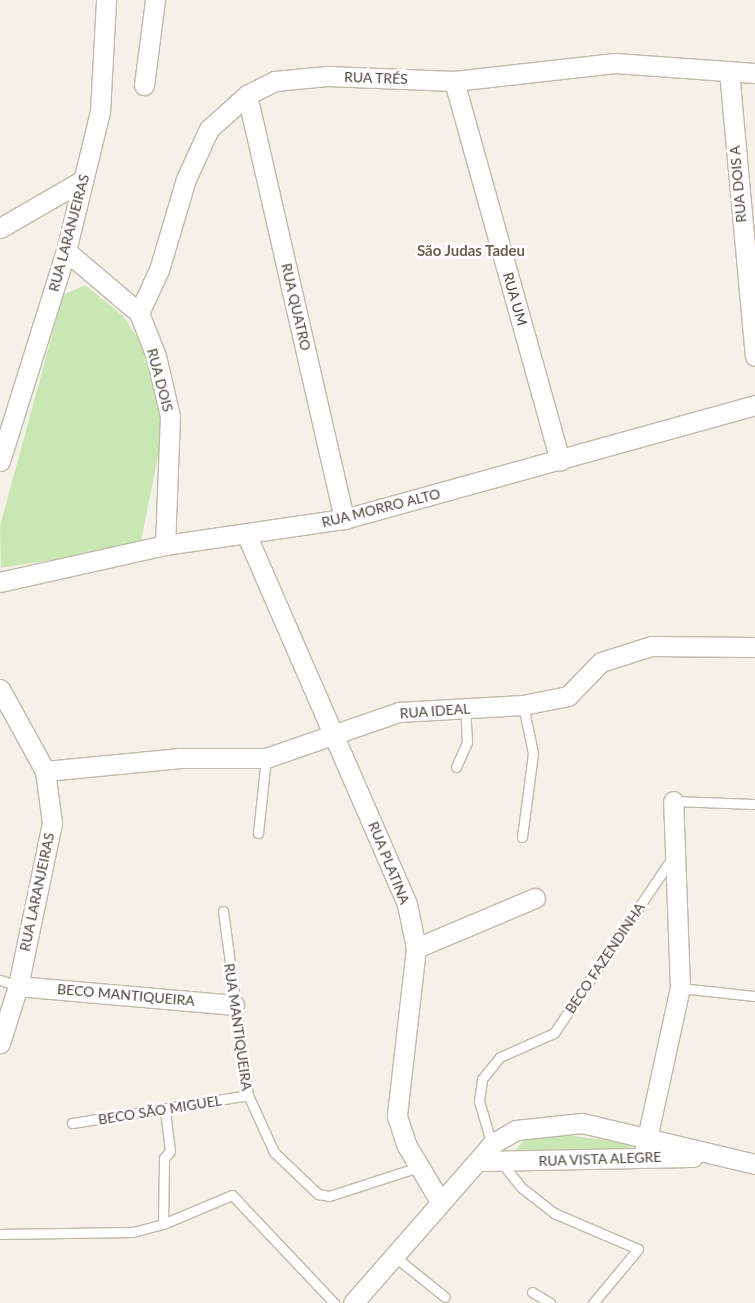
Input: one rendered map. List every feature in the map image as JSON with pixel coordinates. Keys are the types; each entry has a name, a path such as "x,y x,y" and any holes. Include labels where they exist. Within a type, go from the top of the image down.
{"street":[{"name":"RUA LARANJEIRAS","path":"0,461 66,251 100,112 106,0"},
{"path":"144,85 155,0"},
{"name":"RUA TRÉS","path":"139,313 159,270 186,179 209,129 248,95 275,81 327,76 454,81 615,63 755,73"},
{"name":"RUA DOIS A","path":"730,71 748,225 755,356"},
{"name":"RUA UM","path":"454,81 560,460"},
{"name":"RUA QUATRO","path":"248,95 344,519"},
{"path":"0,228 83,180"},
{"name":"RUA DOIS","path":"66,251 139,313 156,356 170,416 165,545"},
{"name":"RUA MORRO ALTO","path":"0,582 165,545 247,536 344,519 755,405"},
{"name":"RUA PLATINA","path":"247,536 334,731 407,904 416,948 397,1116 419,1167 441,1203"},
{"name":"RUA IDEAL","path":"45,771 180,758 266,758 334,731 399,712 523,705 568,696 601,662 651,646 755,646"},
{"name":"RUA LARANJEIRAS","path":"0,689 45,771 52,823 9,983 0,1043"},
{"path":"643,1157 680,988 673,801"},
{"path":"416,948 535,898"},
{"name":"BECO MANTIQUEIRA","path":"9,983 234,1005"},
{"name":"RUA VISTA ALEGRE","path":"353,1303 492,1144 516,1130 582,1123 755,1164"},
{"name":"RUA VISTA ALEGRE","path":"479,1161 720,1156"}],"lane":[{"path":"522,837 533,754 523,705"},
{"path":"456,767 467,742 465,708"},
{"path":"258,833 266,758"},
{"path":"673,801 755,804"},
{"name":"BECO FAZENDINHA","path":"593,1303 638,1249 554,1213 522,1188 500,1161 492,1144 479,1101 482,1079 500,1057 554,1033 596,977 674,855"},
{"name":"RUA MANTIQUEIRA","path":"223,911 234,1005 248,1095 274,1152 318,1194 329,1196 419,1167"},
{"path":"680,988 755,996"},
{"name":"BECO SÃO MIGUEL","path":"72,1123 166,1111 248,1095"},
{"path":"163,1224 164,1158 170,1151 166,1111"},
{"path":"0,1234 133,1232 163,1224 232,1195 334,1303"},
{"path":"394,1256 446,1297"},
{"path":"532,1292 550,1303"}],"green space":[{"path":"85,285 123,316 152,359 165,421 141,541 132,547 1,568 0,526 63,295"},
{"path":"529,1134 567,1135 632,1144 631,1151 531,1157 516,1150"}],"district":[{"name":"São Judas Tadeu","path":"471,251"}]}
